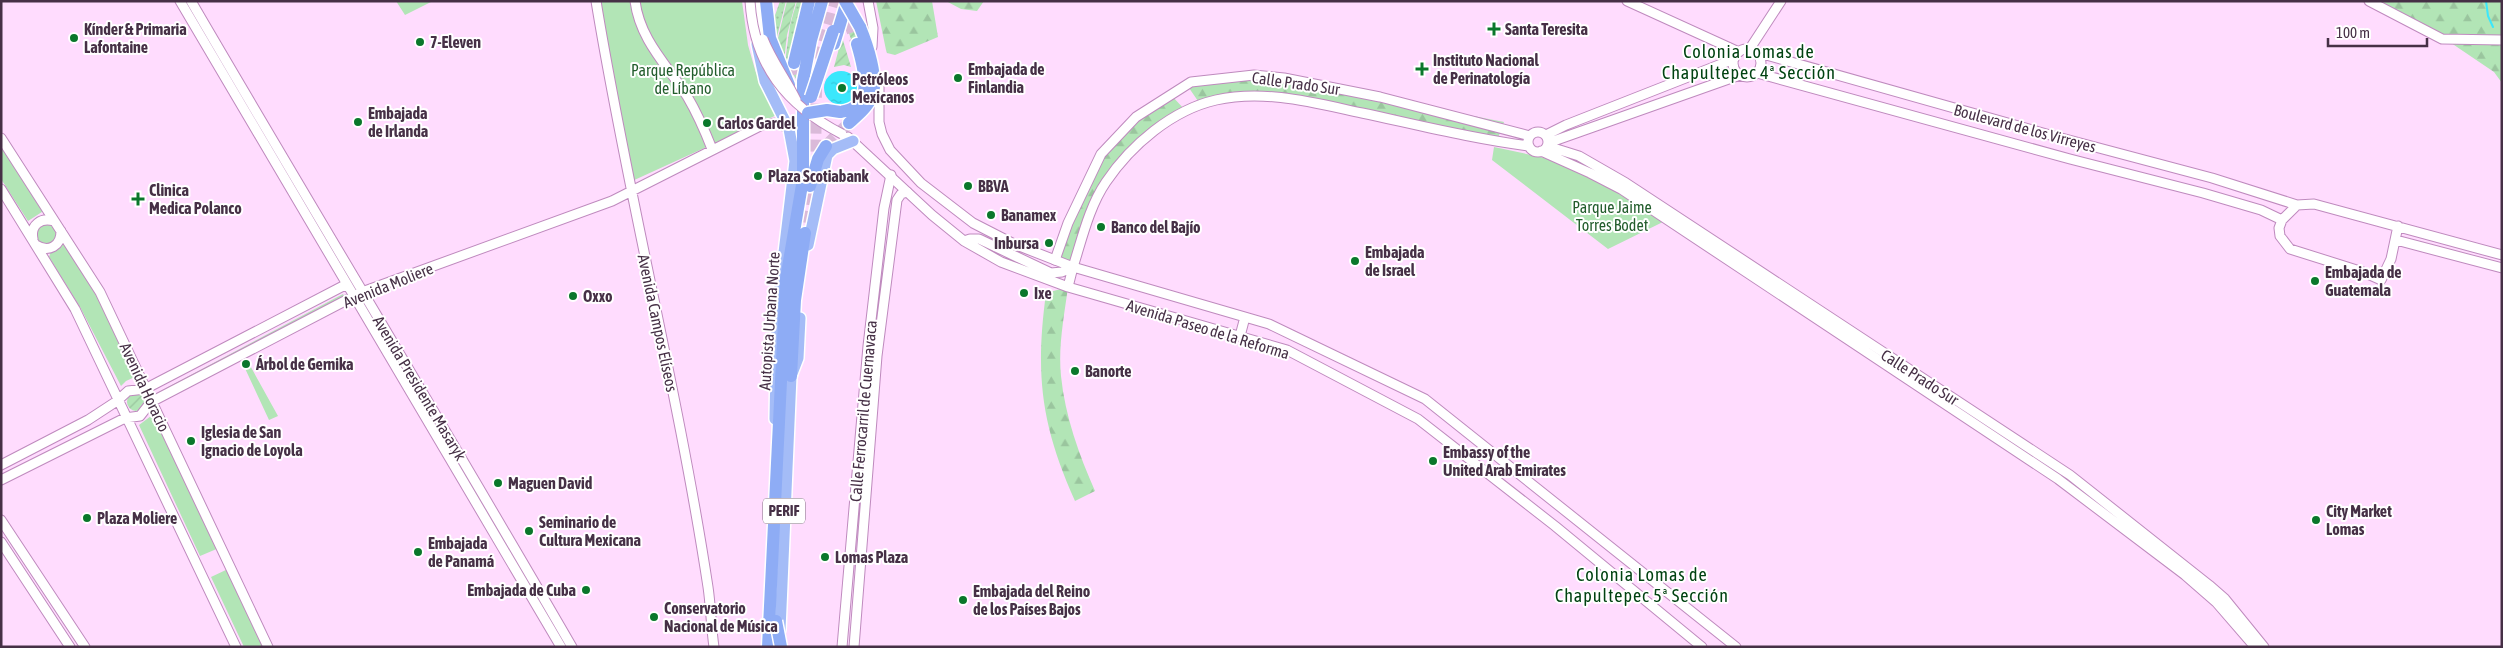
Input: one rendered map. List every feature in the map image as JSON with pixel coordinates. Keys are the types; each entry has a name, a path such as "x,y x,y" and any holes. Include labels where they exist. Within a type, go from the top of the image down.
{"highway":[{"path":"766,1 770,38 790,86"},
{"path":"794,63 809,1"},
{"name":"Autopista Urbana Norte","path":"768,647 786,279 803,179 803,81 811,40 822,1"},
{"name":"Autopista Urbana Norte","path":"779,647 776,621 792,288 810,186 811,96 816,53 830,1"},
{"path":"811,96 845,1"},
{"path":"845,1 864,36 871,63 873,95 862,112 846,128"},
{"path":"822,80 845,1"},
{"path":"760,42 765,81 789,129 795,161 780,269 774,402 775,424"},
{"path":"808,113 849,110 858,105 864,97 864,79 856,44"},
{"path":"791,376 798,358 804,264 827,155 833,149 853,141"},
{"path":"810,186 818,159 826,146"},
{"path":"775,424 785,266 798,194 800,168"},
{"path":"791,376 797,283 805,233"},
{"name":"PERIF","path":"779,647 791,376"},
{"name":"PERIF","path":"764,647 775,424"}],"street":[{"name":"Avenida Presidente Masaryk","path":"180,1 347,284 358,294 492,507 572,647"},
{"name":"Avenida Presidente Masaryk","path":"191,1 561,647"},
{"name":"Avenida Campos Elíseos","path":"596,1 630,190 683,444 708,589 714,647"},
{"path":"635,1 641,25 649,42 687,96 712,149"},
{"path":"750,1 760,42 775,82 808,113 846,128 853,141 907,192"},
{"path":"757,1 760,42 790,86 797,103"},
{"name":"Avenida Paseo de la Reforma","path":"852,1 865,25 872,48 880,83 880,128 890,150 929,190 973,223 1014,244 1073,267 1246,317 1282,330 1430,402 1736,647"},
{"path":"868,1 873,28 872,48"},
{"path":"1627,1 1736,56"},
{"path":"1546,144 1566,125 1750,50 1780,1"},
{"path":"2369,1 2442,39 2502,40"},
{"path":"1546,144 1740,75 1749,77 1757,73 1760,60 1750,50"},
{"name":"Boulevard de los Virreyes","path":"1750,50 2050,135 2212,178 2297,205 2314,204 2398,226"},
{"path":"1736,56 1734,68 1740,75"},
{"name":"Boulevard de los Virreyes","path":"1757,73 2203,193 2261,210 2282,220"},
{"name":"Calle Prado Sur","path":"1050,277 1068,223 1101,154 1136,117 1191,82 1254,75 1284,78 1380,96 1530,136 1538,132 1546,144 1621,189 2124,523 2152,544 2264,647"},
{"name":"Calle Prado Sur","path":"1068,287 1093,207 1106,182 1152,131 1189,110 1218,99 1255,96 1296,99 1487,141 1530,146 1533,150 1546,144"},
{"name":"Avenida Moliere","path":"1,480 125,418 140,416 151,402 358,294 612,201 630,190 767,123 778,123 789,129"},
{"path":"1530,136 1530,146"},
{"name":"Avenida Horacio","path":"1,138 100,292 268,647"},
{"name":"Calle Ferrocarril de Cuernavaca","path":"842,647 872,314 884,208 891,176"},
{"name":"Avenida Horacio","path":"1,189 75,309 117,402 236,647"},
{"name":"Avenida Paseo de la Reforma","path":"907,192 964,241 978,239 1068,287 1287,350 1418,419 1561,531 1702,647"},
{"name":"Calle Ferrocarril de Cuernavaca","path":"854,647 866,523 877,356 897,200 901,194 907,192"},
{"path":"2297,205 2282,220 2279,228 2280,236 2290,249 2363,272 2381,280 2388,267 2398,226 2502,255"},
{"path":"54,221 44,220 37,223 32,230 34,242 45,249 52,248 59,241 61,231"},
{"path":"2396,240 2502,268"},
{"path":"1050,277 1073,267"},
{"name":"Avenida Moliere","path":"1,465 88,420 117,402 128,391 145,388 347,284"},
{"path":"872,314 883,315"},
{"path":"1240,336 1246,317"},
{"path":"1274,346 1282,330"},
{"path":"1,520 85,647"},
{"path":"853,523 866,523"},
{"path":"1,542 70,647"},
{"name":"Calle Prado Sur","path":"2252,636 2254,647"}],"green space":[{"path":"396,1 433,1 405,15"},
{"name":"Parque República de Líbano","path":"600,1 742,1 748,45 756,73 779,114 630,182"},
{"path":"780,1 786,1 776,41 772,24"},
{"path":"787,1 796,1 787,35 784,61 777,42"},
{"path":"797,1 804,1 796,79 785,62 790,25"},
{"path":"838,1 855,31 859,43 853,45"},
{"path":"876,1 932,1 938,37 895,55 887,53"},
{"path":"946,1 984,1 977,11 961,9"},
{"path":"2377,1 2502,1 2502,83 2494,72 2423,24"},
{"path":"842,37 851,67 844,65 834,67"},
{"path":"1264,75 1504,122 1498,138 1269,96 1198,101 1189,88 1212,80"},
{"path":"1172,96 1185,110 1149,134 1108,180 1073,267 1055,260 1103,155 1135,122"},
{"path":"1,141 45,210 28,221 1,179"},
{"name":"Parque Jaime Torres Bodet","path":"1494,147 1541,157 1590,173 1667,220 1608,249 1492,160"},
{"path":"46,224 53,227 56,234 53,241 46,244 39,241 36,234 39,227"},
{"path":"63,244 66,245 97,291 137,376 126,381 121,386 80,307 49,257 51,251"},
{"path":"1068,287 1060,354 1061,376 1066,406 1074,435 1095,491 1075,501 1055,448 1048,423 1041,375 1041,349 1046,293"},
{"path":"343,294 346,299 158,399 155,394"},
{"path":"247,360 278,416 269,420 242,362"},
{"path":"136,393 142,396 145,402 142,408 136,411 130,408 127,402 130,396"},
{"path":"155,413 219,548 200,556 139,425"},
{"path":"228,569 264,647 244,647 211,577"}],"water":[{"path":"841,71 848,72 853,76 857,81 857,95 853,100 848,104 841,105 834,104 829,100 825,95 824,88 825,81 829,76 834,72"}],"waterway":[{"path":"2486,1 2488,16 2493,27"}],"tunnel":[{"path":"818,59 834,1"},
{"path":"848,3 849,21 857,44"},
{"path":"794,63 793,72 796,95"},
{"path":"807,223 815,175 816,84"},
{"path":"826,146 849,123"}],"place":[{"name":"Santa Teresita","path":"1494,29"},
{"name":"Kínder & Primaria Lafontaine","path":"74,38"},
{"name":"7-Eleven","path":"420,42"},
{"name":"Instituto Nacional de Perinatología","path":"1422,69"},
{"name":"Embajada de Finlandia","path":"958,78"},
{"name":"Petróleos Mexicanos","path":"842,88"},
{"name":"Embajada de Irlanda","path":"358,122"},
{"name":"Carlos Gardel","path":"707,123"},
{"name":"Plaza Scotiabank","path":"758,176"},
{"name":"BBVA","path":"968,186"},
{"name":"Clinica Medica Polanco","path":"138,199"},
{"name":"Banamex","path":"991,215"},
{"name":"Banco del Bajío","path":"1101,227"},
{"name":"Inbursa","path":"1049,243"},
{"name":"Embajada de Israel","path":"1355,261"},
{"name":"Embajada de Guatemala","path":"2315,281"},
{"name":"Ixe","path":"1024,293"},
{"name":"Oxxo","path":"573,296"},
{"name":"Árbol de Gernika","path":"246,364"},
{"name":"Banorte","path":"1075,371"},
{"name":"Iglesia de San Ignacio de Loyola","path":"191,441"},
{"name":"Embassy of the United Arab Emirates","path":"1433,461"},
{"name":"Maguen David","path":"498,483"},
{"name":"Plaza Moliere","path":"87,518"},
{"name":"City Market Lomas","path":"2316,520"},
{"name":"Seminario de Cultura Mexicana","path":"529,531"},
{"name":"Embajada de Panamá","path":"418,552"},
{"name":"Lomas Plaza","path":"825,557"},
{"name":"Embajada de Cuba","path":"586,590"},
{"name":"Embajada del Reino de los Países Bajos","path":"963,600"},
{"name":"Conservatorio Nacional de Música","path":"654,617"}],"district":[{"name":"Colonia Lomas de Chapultepec 4ª Sección","path":"1749,62"},
{"name":"Colonia Lomas de Chapultepec 5ª Sección","path":"1642,585"}]}
